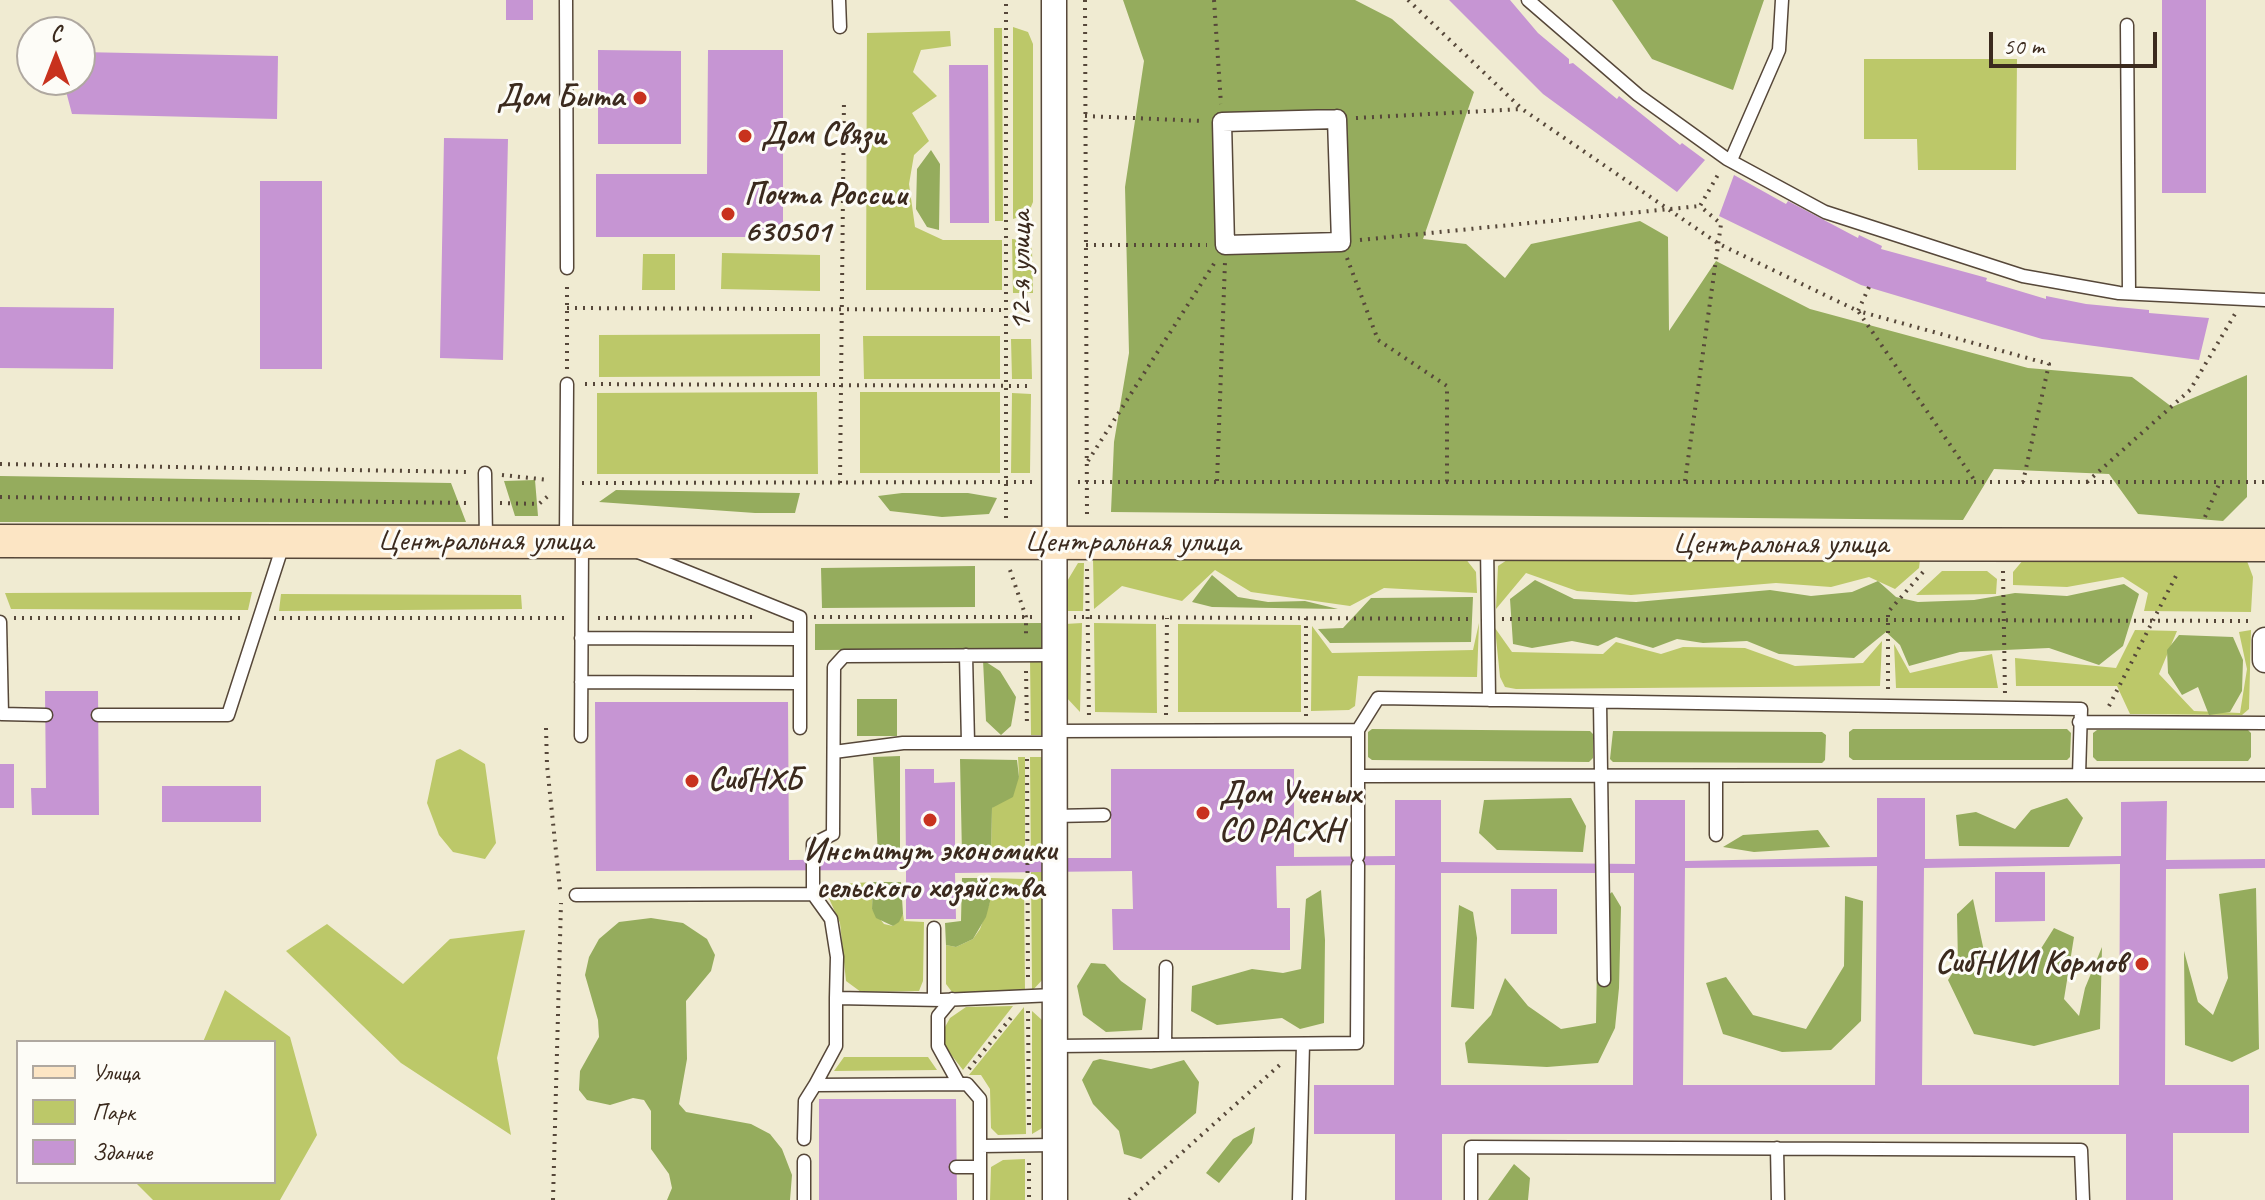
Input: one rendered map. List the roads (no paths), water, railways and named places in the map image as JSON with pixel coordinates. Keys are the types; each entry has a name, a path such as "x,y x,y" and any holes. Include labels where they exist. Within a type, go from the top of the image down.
{"main road":[{"name":"Центральная улица","path":"0,541 2265,545"}],"street":[{"name":"12-я улица","path":"1054,0 1055,1200"},
{"path":"1337,119 1341,242 1225,245 1222,122 1337,119"},
{"path":"2265,640 2265,660"}],"lane":[{"path":"566,0 567,268"},
{"path":"839,0 840,27"},
{"path":"1528,0 1638,95 1729,160 1825,212 1908,242 2023,276 2129,293 2265,300"},
{"path":"1729,160 1779,50 1782,0"},
{"path":"2127,25 2129,293"},
{"path":"567,384 565,482 587,542 581,618 581,736"},
{"path":"485,473 486,542"},
{"path":"98,715 228,715 284,542"},
{"path":"587,542 800,617 800,728"},
{"path":"1487,544 1489,700"},
{"path":"0,620 1,714 46,715"},
{"path":"581,638 800,639"},
{"path":"966,655 968,743"},
{"path":"804,1139 805,1101 836,1046 837,957 831,919 813,894 813,844 833,834 834,667 844,656 1054,655"},
{"path":"581,682 800,683"},
{"path":"1055,1046 1357,1043 1358,730 1378,698 2081,709 2079,775"},
{"path":"1600,702 1604,980"},
{"path":"2079,722 2265,723"},
{"path":"834,752 903,743 1027,743 1089,731 1358,730"},
{"path":"1358,776 2265,775"},
{"path":"1716,776 1716,835"},
{"path":"1054,816 1104,815"},
{"path":"576,895 813,894"},
{"path":"934,928 934,999"},
{"path":"1165,1045 1166,967"},
{"path":"836,998 952,999 1054,995"},
{"path":"952,999 938,1016 938,1046 959,1084"},
{"path":"1299,1200 1303,1044"},
{"path":"815,1085 967,1084 980,1099 980,1200"},
{"path":"980,1146 1055,1145"},
{"path":"1471,1200 1471,1147 2081,1150 2083,1200"},
{"path":"1777,1148 1778,1200"},
{"path":"804,1161 804,1200"},
{"path":"956,1167 980,1167"}],"place":[{"name":"Дом Быта","path":"640,98"},
{"name":"Дом Связи","path":"745,136"},
{"name":"Почта России 630501","path":"728,214"},
{"name":"СибНХБ","path":"692,781"},
{"name":"Дом Ученых СО РАСХН","path":"1203,813"},
{"name":"Институт экономики сельского хозяйства","path":"930,820"},
{"name":"СибНИИ Кормов","path":"2142,964"}]}
